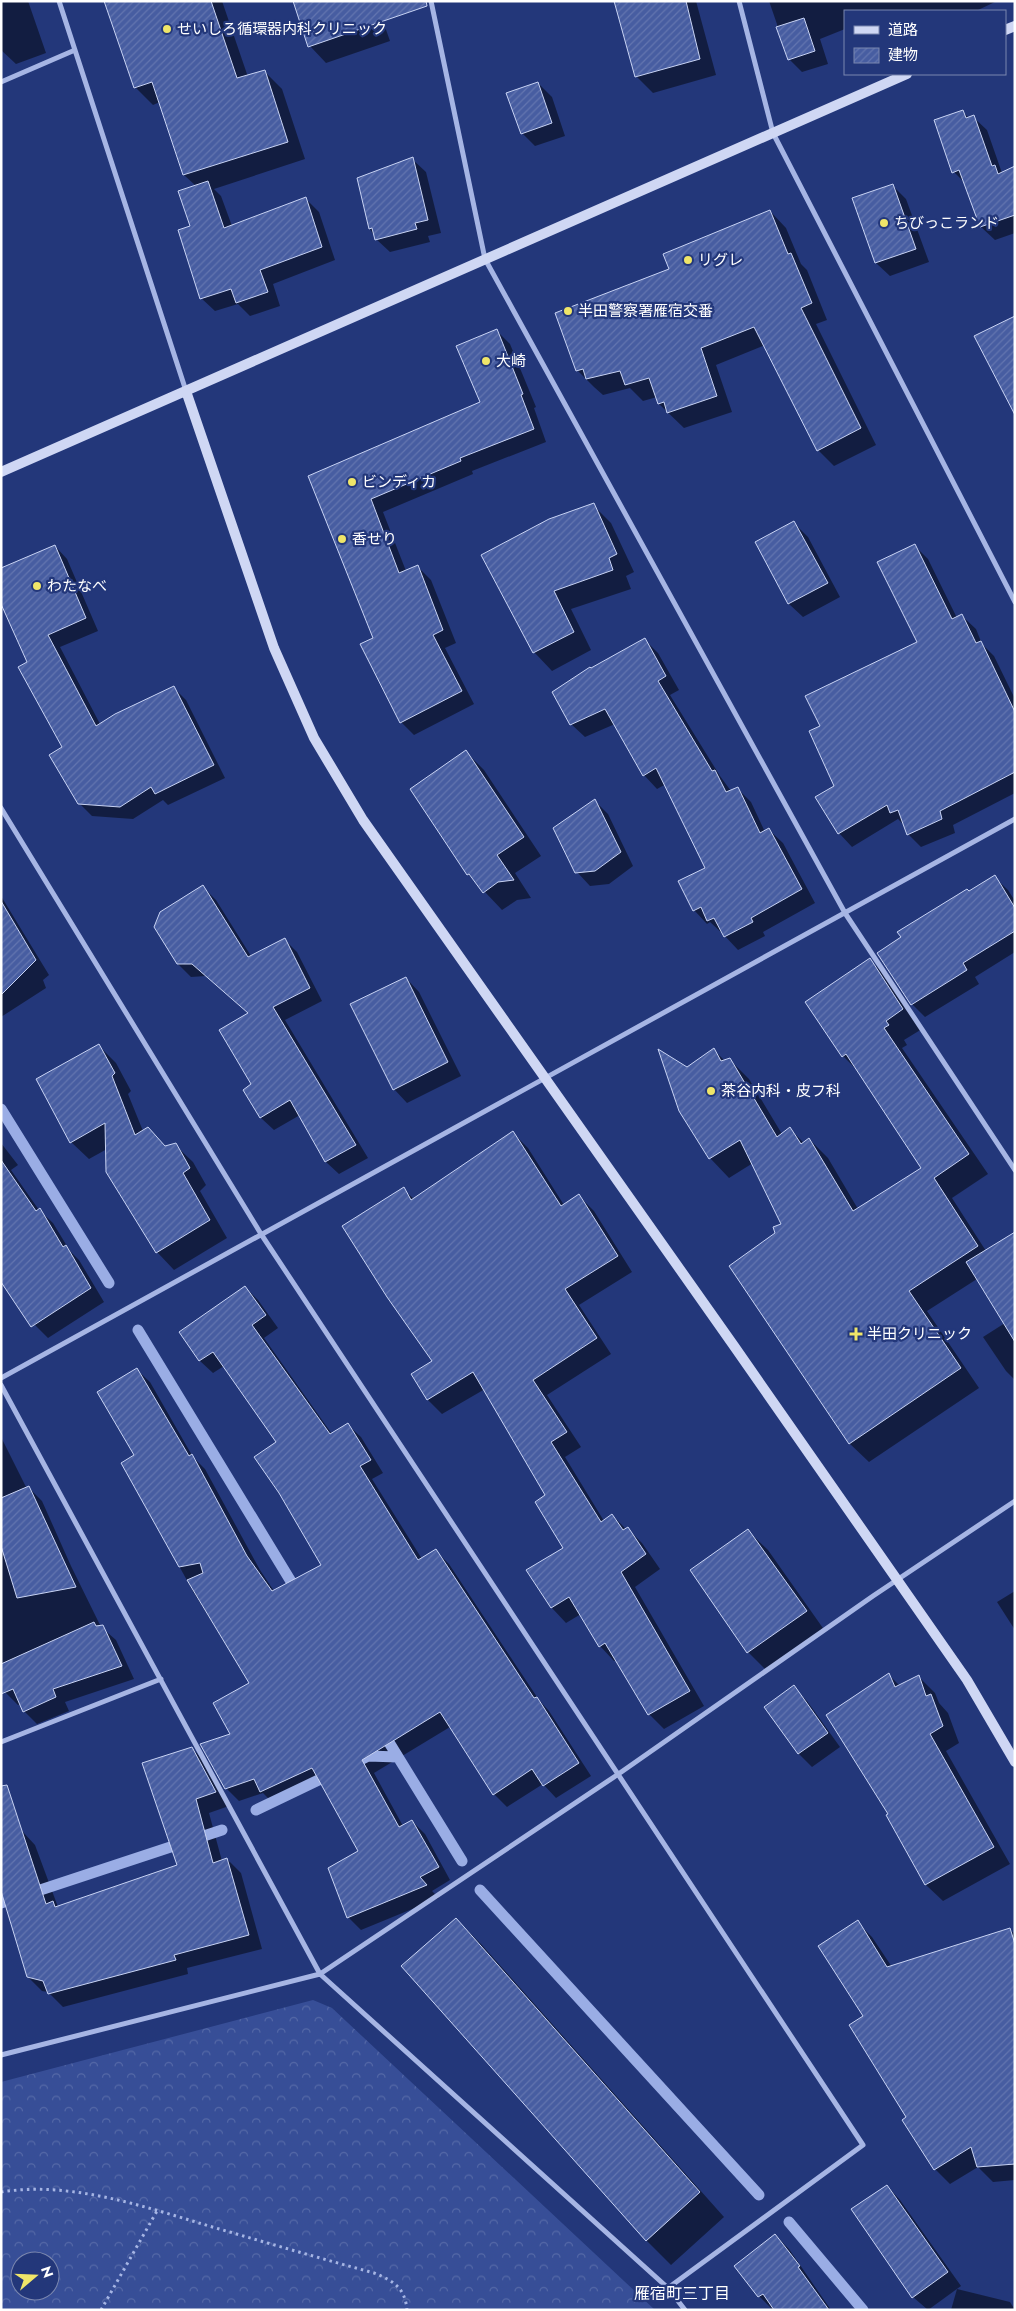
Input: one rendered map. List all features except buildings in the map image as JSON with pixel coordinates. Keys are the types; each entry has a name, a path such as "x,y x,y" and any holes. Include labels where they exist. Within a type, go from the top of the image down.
{"street":[{"path":"60,1 186,391 274,648 314,738 363,820 967,1680 1015,1762"},
{"path":"431,1 485,259 845,913 1015,1170"},
{"path":"739,1 772,133 1015,602"},
{"path":"1,82 75,50"},
{"path":"1,472 905,75"},
{"path":"1,808 261,1234 863,2145 668,2288"},
{"path":"1,1378 1015,820"},
{"path":"1,1385 320,1974 668,2288 685,2310"},
{"path":"1,2055 320,1974 617,1775 897,1580 1015,1501"},
{"path":"1,1742 161,1679"}],"path":[{"path":"1,2192 28,2188 67,2190 157,2210 392,2280 406,2298 407,2310"},
{"path":"101,2310 157,2210"}],"green space":[{"path":"313,2000 332,2008 655,2310 1,2310 1,2082"}],"waterway":[{"path":"1,1109 109,1283"},
{"path":"138,1330 298,1593"},
{"path":"382,1731 462,1861"},
{"path":"354,1763 368,1756 398,1757"},
{"path":"256,1810 331,1774"},
{"path":"1,1903 222,1830"},
{"path":"480,1890 759,2195"},
{"path":"789,2222 863,2310"}],"place":[{"name":"せいしろ循環器内科クリニック","path":"167,29"},
{"name":"ちびっこランド","path":"884,223"},
{"name":"リグレ","path":"688,260"},
{"name":"半田警察署雁宿交番","path":"568,311"},
{"name":"大崎","path":"486,361"},
{"name":"ビンディカ","path":"352,482"},
{"name":"香せり","path":"342,539"},
{"name":"わたなべ","path":"37,586"},
{"name":"茶谷内科・皮フ科","path":"711,1091"},
{"name":"半田クリニック","path":"856,1334"}],"district":[{"name":"雁宿町三丁目","path":"682,2293"}]}
